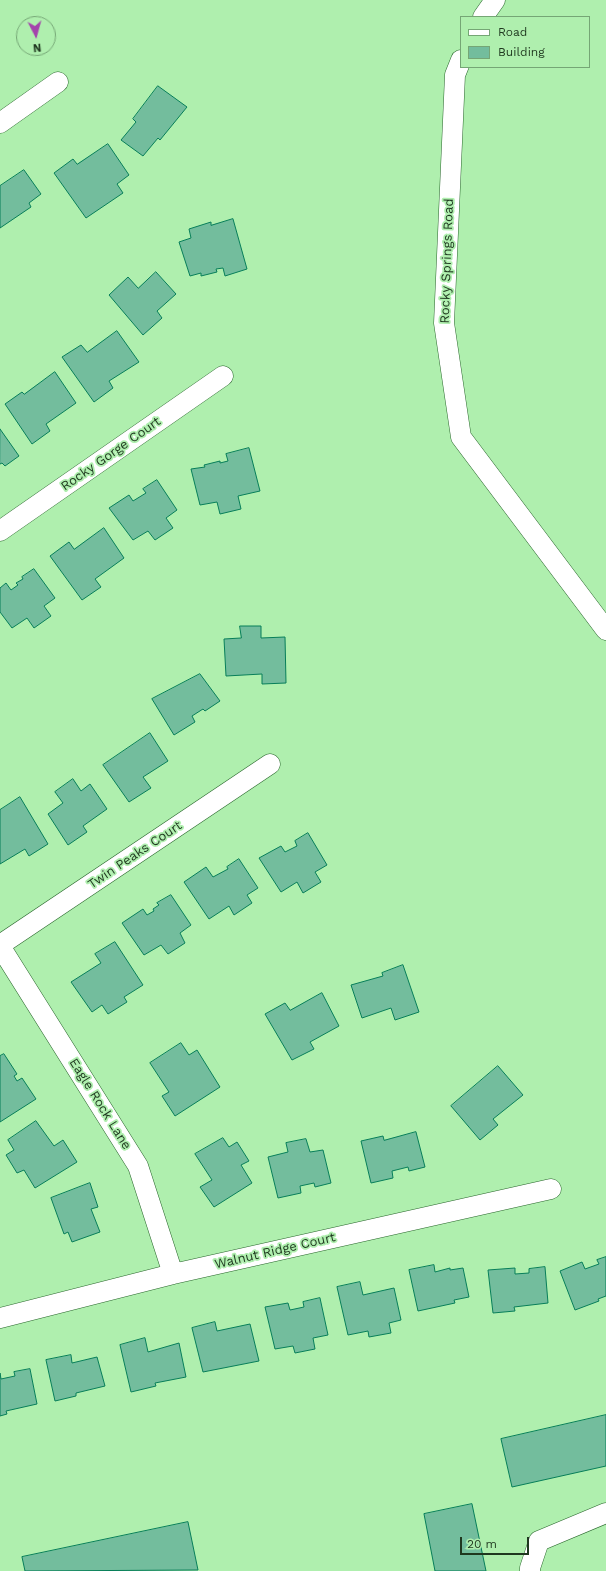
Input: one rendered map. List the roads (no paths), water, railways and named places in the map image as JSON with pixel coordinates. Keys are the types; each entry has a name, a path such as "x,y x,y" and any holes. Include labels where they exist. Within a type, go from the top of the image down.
{"street":[{"path":"484,16 494,0"},
{"name":"Rocky Springs Road","path":"460,62 454,75 444,323 461,438 606,630"},
{"path":"0,123 58,82"},
{"name":"Rocky Gorge Court","path":"0,531 223,376"},
{"name":"Twin Peaks Court","path":"0,946 270,764"},
{"name":"Eagle Rock Lane","path":"0,946 138,1166 173,1274"},
{"name":"Walnut Ridge Court","path":"0,1318 173,1274 551,1189"},
{"path":"530,1571 539,1541 606,1513"}]}
